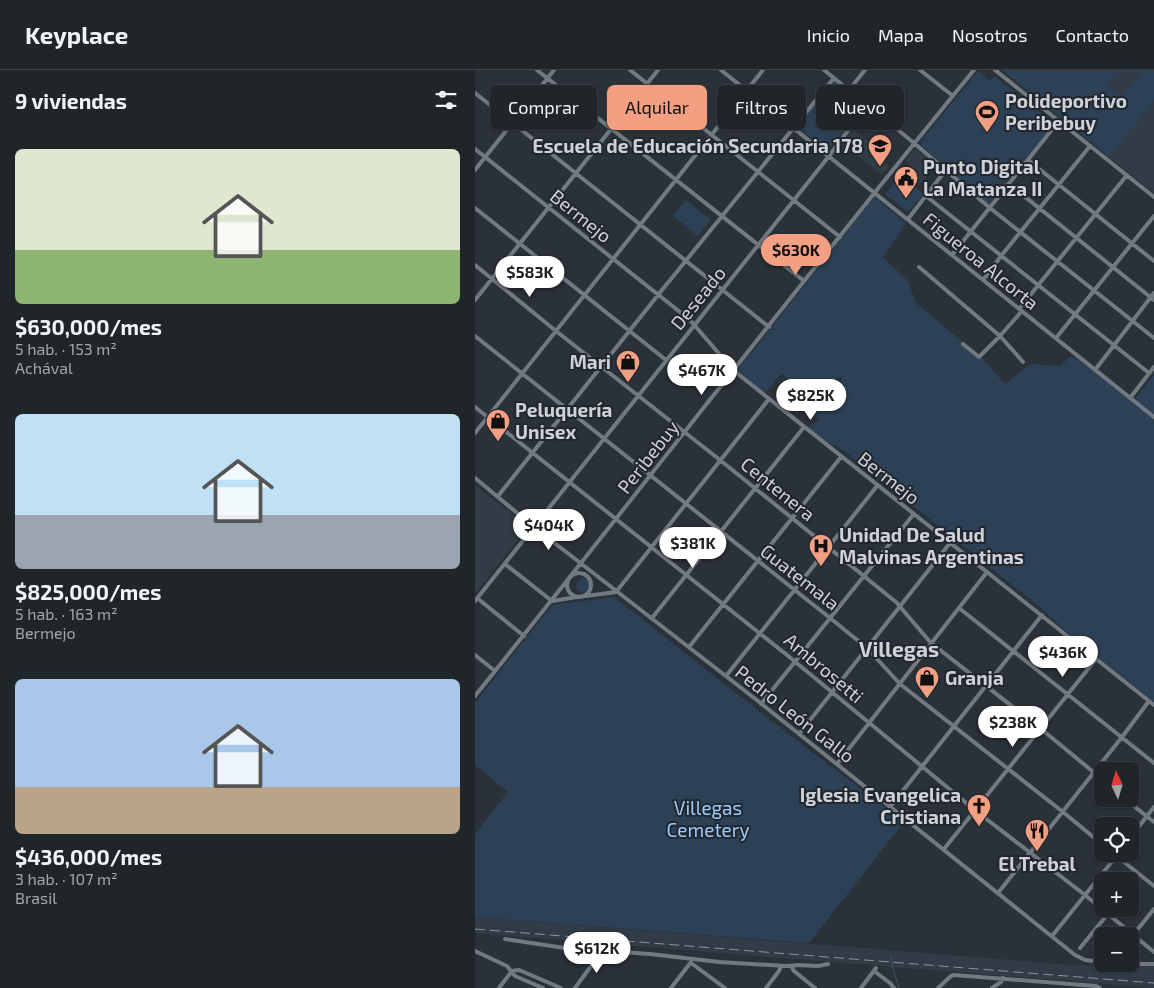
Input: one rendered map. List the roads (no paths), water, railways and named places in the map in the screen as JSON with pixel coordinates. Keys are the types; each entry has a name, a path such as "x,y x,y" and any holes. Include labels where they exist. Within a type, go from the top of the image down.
{"street":[{"path":"537,70 607,126"},
{"path":"542,85 554,70"},
{"path":"630,70 839,237"},
{"path":"647,84 658,70"},
{"name":"Figueroa Alcorta","path":"721,70 740,85"},
{"path":"752,85 763,70"},
{"path":"824,70 843,85"},
{"path":"853,85 865,70"},
{"path":"920,70 953,96"},
{"name":"Peribebuy","path":"475,696 769,327 873,192 974,70"},
{"path":"995,70 1154,197"},
{"path":"806,112 834,78"},
{"path":"475,93 490,105"},
{"path":"952,255 1058,122"},
{"path":"475,433 717,128"},
{"path":"475,170 506,130"},
{"path":"521,130 769,327"},
{"path":"475,300 610,130"},
{"path":"612,130 804,281"},
{"path":"498,496 792,130"},
{"name":"Figueroa Alcorta","path":"798,130 1154,417"},
{"name":"Deseado","path":"476,600 848,130"},
{"path":"898,130 990,208 1154,338"},
{"path":"983,280 1090,146"},
{"name":"Bermejo","path":"475,149 695,325 733,370 1154,705"},
{"path":"1028,160 1154,261"},
{"path":"908,219 945,171"},
{"path":"963,344 980,357 1021,310 1038,284 1127,175"},
{"path":"1009,184 1152,299"},
{"path":"926,196 1149,373"},
{"path":"475,208 666,360"},
{"path":"1056,338 1154,216"},
{"name":"Centenera","path":"475,265 900,605 931,643 1040,728 1094,773"},
{"path":"919,267 1000,336 1023,362"},
{"path":"1095,370 1152,299 1154,293"},
{"name":"Guatemala","path":"475,336 830,618 867,648 900,684 1094,838"},
{"path":"1130,398 1154,367"},
{"path":"505,564 552,601 616,592 769,398"},
{"name":"Ambrosetti","path":"475,407 724,604 976,811 1094,903"},
{"path":"652,618 803,427"},
{"path":"689,648 841,457"},
{"name":"Pedro León Gallo","path":"475,478 534,527 726,676 1052,936 1082,959 1094,961"},
{"path":"726,676 877,486"},
{"path":"761,704 913,515"},
{"path":"799,734 950,543"},
{"path":"837,764 987,572"},
{"path":"582,574 589,578 591,582 588,593 581,597 573,595 569,590 568,582 571,576 582,574"},
{"path":"476,600 524,636"},
{"path":"959,608 1154,763"},
{"path":"890,807 1042,615"},
{"path":"475,655 495,671"},
{"path":"944,849 1096,659"},
{"path":"1103,762 1149,701"},
{"path":"999,893 1094,773"},
{"path":"1139,826 1154,807"},
{"path":"1137,808 1154,822"},
{"path":"1052,936 1110,862"},
{"path":"1126,862 1154,886"},
{"path":"1139,928 1154,909"},
{"path":"1080,948 1105,917"},
{"name":"Ambrosetti","path":"1109,917 1122,927"},
{"path":"505,939 691,961 781,966 818,966 827,964"},
{"name":"Ambrosetti","path":"1139,940 1154,952"},
{"path":"475,951 507,966 515,976 543,988"},
{"path":"575,988 602,951"},
{"path":"671,988 691,961"},
{"path":"691,961 725,988"},
{"path":"1139,964 1154,964"},
{"path":"766,988 781,966"},
{"path":"791,966 793,971 815,988"},
{"path":"861,988 875,969 894,988"},
{"path":"499,988 512,971 519,970 561,988"},
{"path":"938,988 954,975 1096,986 1100,988"},
{"path":"992,988 1002,980"},
{"path":"1002,980 1005,988"}],"waterway":[{"path":"891,956 899,988"}],"railway":[{"path":"475,929 1154,983"}],"place":[{"name":"Polideportivo Peribebuy","path":"987,133"},
{"name":"Escuela de Educación Secundaria 178","path":"880,167"},
{"name":"Punto Digital La Matanza II","path":"906,199"},
{"name":"Mari","path":"628,383"},
{"name":"Peluquería Unisex","path":"498,442"},
{"name":"Unidad De Salud Malvinas Argentinas","path":"821,567"},
{"name":"Granja","path":"927,699"},
{"name":"Iglesia Evangelica Cristiana","path":"979,827"},
{"name":"El Trebal","path":"1037,852"}],"district":[{"name":"Villegas","path":"899,650"}],"park label":[{"name":"Villegas Cemetery","path":"708,819"}]}
